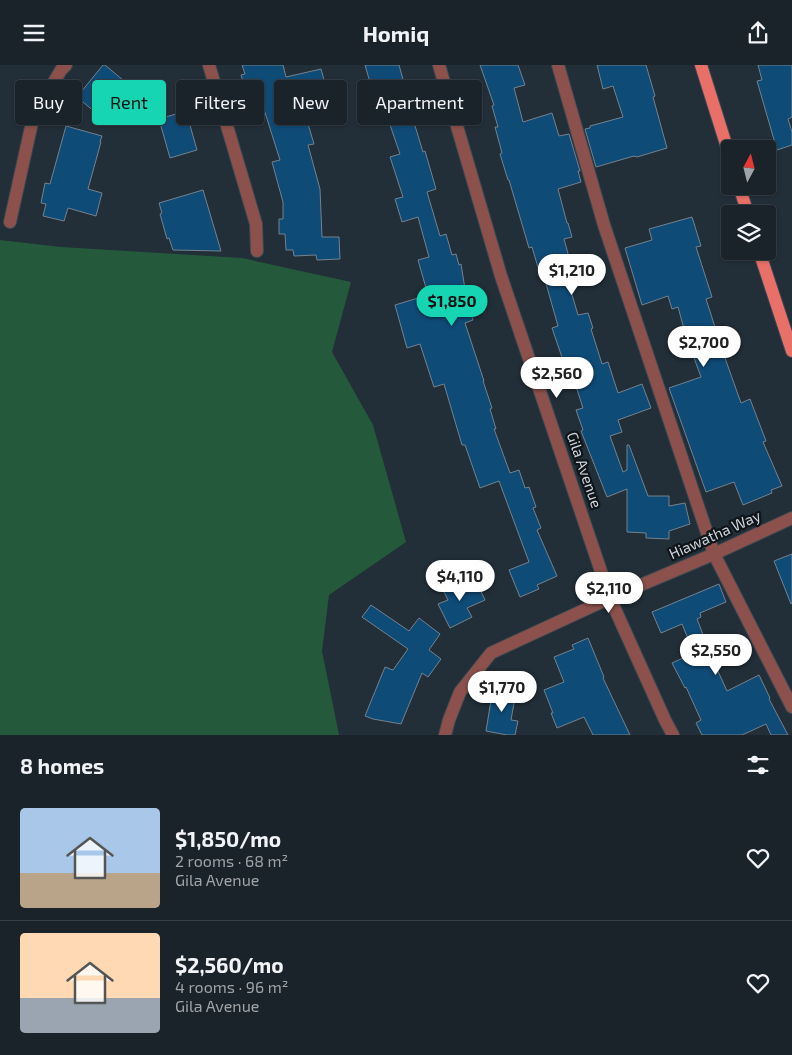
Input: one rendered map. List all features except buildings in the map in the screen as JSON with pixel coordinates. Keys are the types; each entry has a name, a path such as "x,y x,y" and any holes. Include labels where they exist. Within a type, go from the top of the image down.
{"main road":[{"path":"701,65 725,140"},
{"path":"762,260 792,351"}],"street":[{"path":"10,222 33,118 61,70 66,65"},
{"path":"210,65 256,224 257,251"},
{"name":"Gila Avenue","path":"439,65 501,276 610,598 664,720 673,735"},
{"path":"558,65 604,225 714,554 792,707"},
{"name":"Hiawatha Way","path":"446,735 449,720 460,692 491,653 792,518"}],"green space":[{"path":"0,240 61,247 242,258 351,282 332,352 373,425 406,542 329,595 322,651 339,735 0,735"}]}
